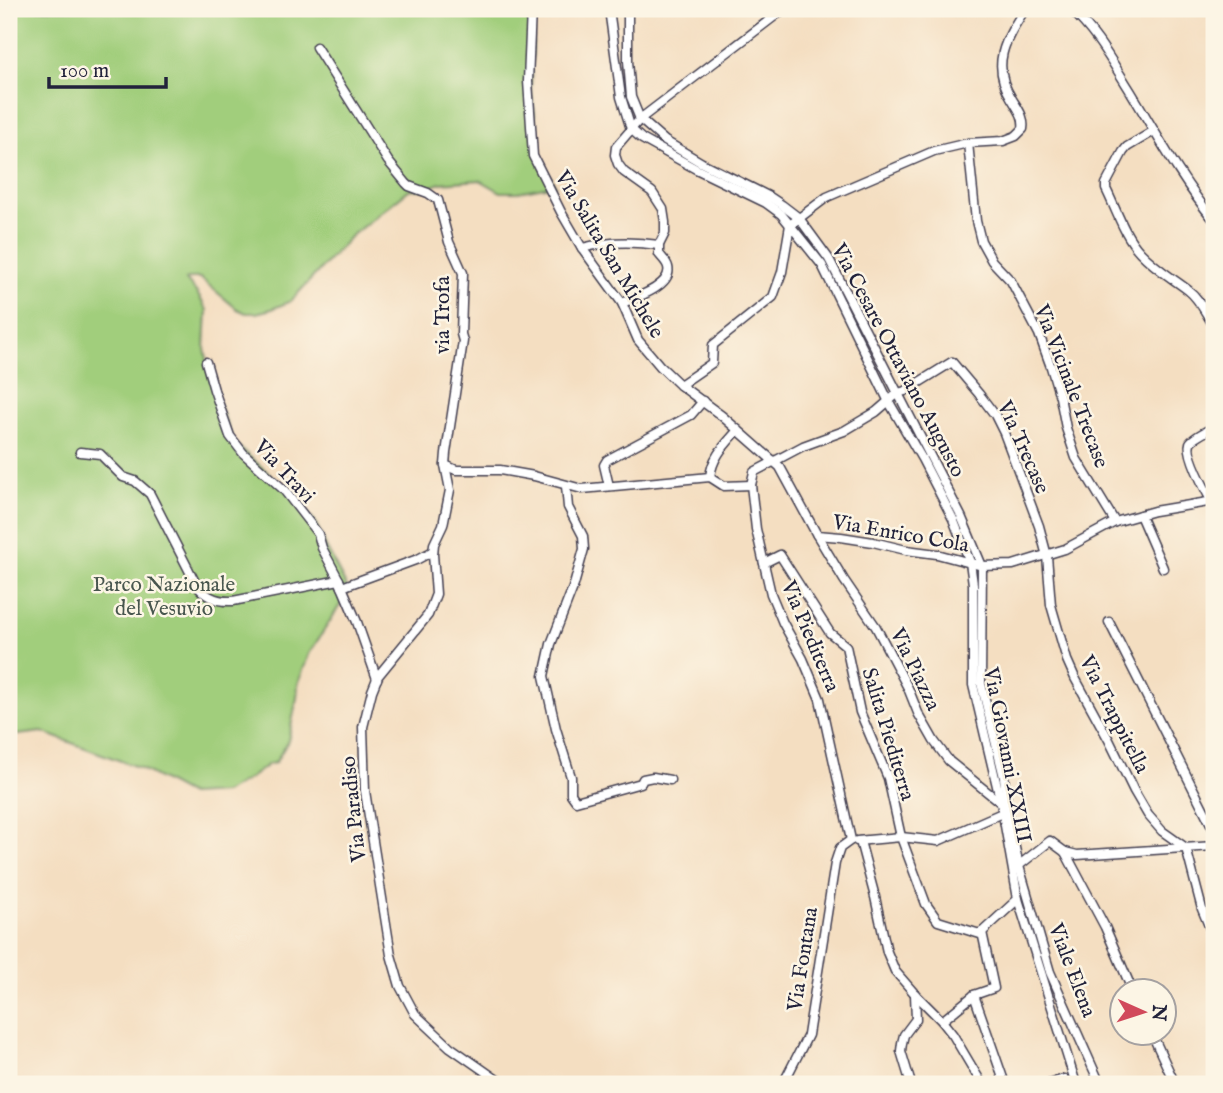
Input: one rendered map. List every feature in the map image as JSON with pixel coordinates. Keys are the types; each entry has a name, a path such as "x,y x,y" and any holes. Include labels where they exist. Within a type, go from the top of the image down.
{"street":[{"name":"Via Salita San Michele","path":"531,9 528,81 533,156 561,212 582,248 622,303 638,340 660,366 774,460"},
{"path":"609,9 621,97 631,129"},
{"path":"628,9 631,97 640,119"},
{"path":"622,303 656,288 669,273 668,265 659,254 659,245 665,233 660,203 652,192 624,172 615,155 617,147 640,119 784,9"},
{"path":"680,385 712,363 713,345 773,298 782,272 790,225 827,197 934,151 968,143 1003,141 1016,136 1023,129 1024,121 1004,88 1000,72 1006,45 1025,9"},
{"path":"1070,9 1086,24 1105,49 1154,131 1214,220"},
{"name":"via Trofa","path":"316,47 388,161 406,183 438,200 452,249 463,273 463,341 445,465"},
{"name":"Via Cesare Ottaviano Augusto","path":"640,119 665,141 770,197 799,218 829,259 961,516 982,566"},
{"name":"Via Cesare Ottaviano Augusto","path":"631,129 642,139 696,169 766,203 781,214 822,265 889,402 953,519 970,562"},
{"path":"1154,131 1128,146 1123,152 1106,189 1131,241 1159,270 1198,300 1214,326"},
{"name":"Via Vicinale Trecase","path":"968,143 976,221 981,241 992,261 1011,281 1038,334 1051,367 1076,458 1115,522"},
{"path":"582,248 603,242 659,245"},
{"name":"Via Travi","path":"206,362 230,436 243,453 284,490 317,534 357,622 377,680"},
{"name":"Via Trecase","path":"898,393 952,362 979,394 995,415 1004,433 1039,526 1049,576"},
{"path":"445,465 456,470 500,470 582,489 710,477 724,486 751,485 754,472 803,446 844,432 876,412 898,393"},
{"path":"609,486 604,465 607,460 691,415 703,401"},
{"path":"982,566 1013,565 1047,556 1065,550 1115,522 1154,511 1213,502 1196,473 1190,445 1192,439 1214,427"},
{"path":"710,477 716,454 738,430"},
{"path":"80,452 100,454 114,470 135,481 150,494 196,584 208,597 233,601 340,584 365,578 433,551"},
{"name":"Via Enrico Cola","path":"774,460 817,535 937,554 982,566"},
{"name":"Via Paradiso","path":"445,465 450,490 443,525 433,551 436,582 434,603 422,623 377,680 363,727 365,791 391,955 400,986 415,1014 450,1047 503,1084"},
{"name":"Via Piediterra","path":"751,485 756,529 771,594 820,699 855,841 875,897 887,952 895,971 958,1042 982,1084"},
{"path":"566,486 568,507 583,536 584,549 575,584 551,645 544,676 571,777 571,794 576,801 641,783 643,779 653,777 670,780"},
{"path":"1140,515 1163,568"},
{"name":"Via Piazza","path":"817,535 876,627 934,741 949,761 1001,808"},
{"name":"Salita Piediterra","path":"764,563 780,555 830,633 846,646 860,712 888,778 901,837"},
{"name":"Via Giovanni XXIII","path":"970,562 973,685 1015,868"},
{"name":"Via Giovanni XXIII","path":"982,566 981,683 1004,778 1015,868"},
{"name":"Via Trappitella","path":"1049,576 1051,605 1075,678 1148,815 1162,831 1186,849"},
{"path":"1109,622 1214,830"},
{"path":"855,841 901,837 938,841 1001,808"},
{"path":"901,837 926,904 938,921 980,934 1018,900"},
{"name":"Via Fontana","path":"783,1084 808,1035 835,863 841,848 855,841"},
{"path":"1015,868 1050,841 1065,852 1077,855 1214,846"},
{"path":"1186,849 1202,909 1214,935"},
{"path":"1065,852 1105,927 1127,978"},
{"name":"Viale Elena","path":"1015,868 1018,900 1076,1084"},
{"name":"Viale Elena","path":"1015,868 1050,972 1100,1084"},
{"path":"942,1021 974,995 994,988 982,932"},
{"path":"911,1084 901,1051 904,1035 916,1019 915,994"},
{"path":"974,995 1006,1084"},
{"path":"1158,1048 1175,1084"},
{"path":"1049,1084 1064,1079"}],"green space":[{"name":"Parco Nazionale del Vesuvio","path":"9,9 539,9 534,16 531,89 536,151 555,185 518,192 501,192 480,180 440,183 426,190 410,189 351,236 291,301 272,309 246,313 237,309 200,278 186,280 207,310 205,349 213,387 234,443 278,481 315,521 349,591 309,654 298,684 288,741 275,763 269,764 224,793 190,795 140,768 42,732 9,736"}]}
